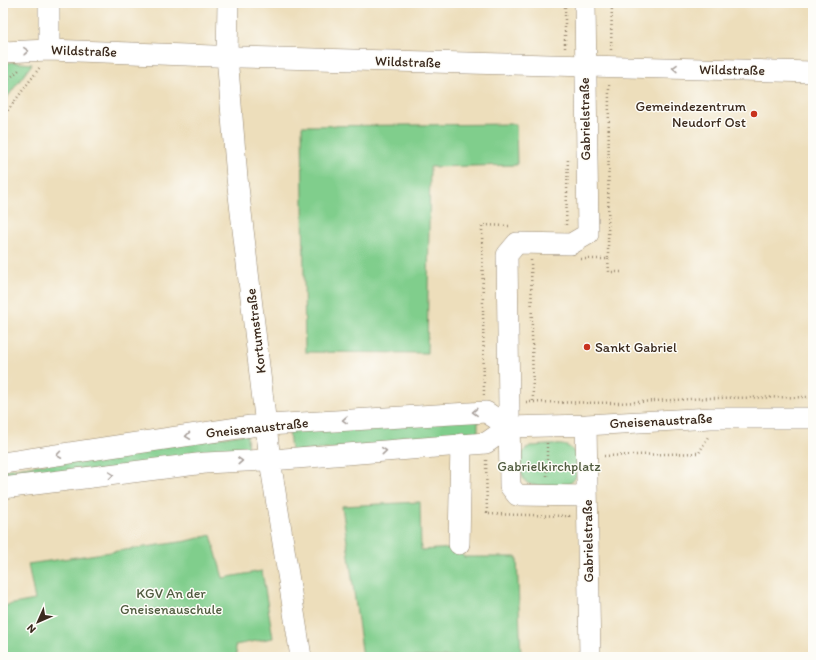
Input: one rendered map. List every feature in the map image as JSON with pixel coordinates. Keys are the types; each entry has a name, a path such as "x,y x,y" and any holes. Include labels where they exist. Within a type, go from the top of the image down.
{"street":[{"path":"46,57 49,3"},
{"name":"Kortumstraße","path":"228,3 227,56 237,178 270,460 300,657"},
{"name":"Gabrielstraße","path":"509,427 507,255 517,243 571,244 588,234 575,66 585,3"},
{"name":"Wildstraße","path":"3,52 46,57 227,56 813,72"},
{"path":"486,412 509,427"},
{"name":"Gneisenaustraße","path":"3,464 267,425 486,412"},
{"name":"Gneisenaustraße","path":"509,427 586,426 711,418 813,418"},
{"name":"Gabrielstraße","path":"586,426 590,657"},
{"path":"486,443 509,427"},
{"path":"509,427 510,486 518,495 587,496"},
{"name":"Gneisenaustraße","path":"3,488 204,463 270,460 486,443"},
{"path":"460,544 461,444"}],"path":[{"path":"565,3 575,66"},
{"path":"610,67 612,3"},
{"path":"3,117 46,57"},
{"path":"3,84 24,66"},
{"path":"564,228 567,224 568,153"},
{"path":"486,412 482,225 512,226"},
{"path":"608,259 609,272 622,272"},
{"path":"604,455 699,454 712,430"},
{"path":"486,443 487,514 569,516 569,524"},
{"path":"540,443 554,443"},
{"path":"486,468 586,465"}],"green space":[{"path":"11,62 32,64 3,103 3,64"},
{"path":"516,124 517,165 430,167 427,353 305,352 302,126"},
{"path":"478,418 478,437 291,452 289,430"},
{"path":"247,434 248,454 3,482 3,470"},
{"name":"Gabrielkirchplatz","path":"559,445 567,446 572,449 577,460 578,467 577,473 571,483 557,486 536,486 526,482 522,475 520,461 523,453 530,446"},
{"path":"420,502 421,550 456,548 464,557 517,557 521,657 363,657 342,506"},
{"name":"KGV An der Gneisenauschule","path":"211,535 223,578 262,571 273,638 235,645 237,657 3,657 3,606 35,600 28,564 187,541"}],"place":[{"name":"Gemeindezentrum Neudorf Ost","path":"754,114"},
{"name":"Sankt Gabriel","path":"587,347"}]}
